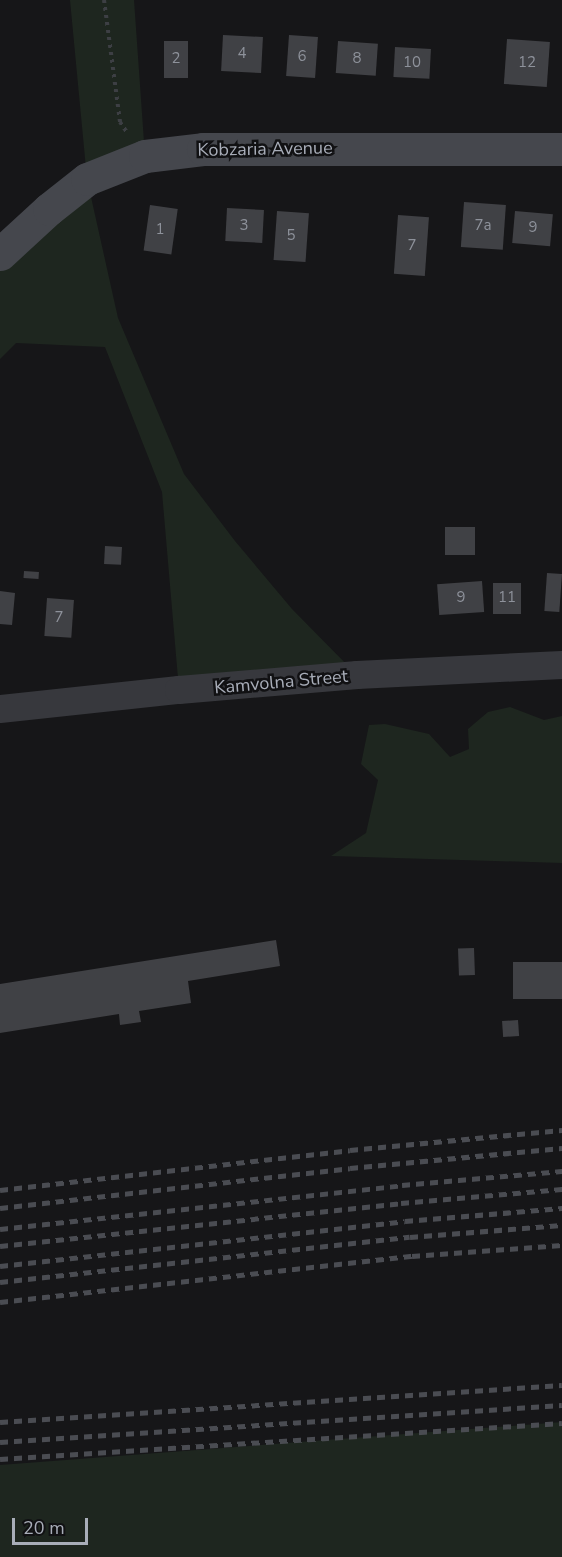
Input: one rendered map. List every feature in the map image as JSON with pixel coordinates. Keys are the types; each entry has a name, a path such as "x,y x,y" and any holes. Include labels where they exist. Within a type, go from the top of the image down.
{"main road":[{"name":"Kobzaria Avenue","path":"0,254 32,223 87,179 145,156 204,149 562,149"}],"street":[{"name":"Kamvolna Street","path":"0,709 357,675 562,664"}],"path":[{"path":"104,0 120,122 145,156"}],"shaded area":[{"path":"70,0 134,0 145,156 87,179"},
{"path":"87,179 118,318 184,474 235,541 292,609 357,675 179,690 162,492 105,347 16,343 0,359 0,254"},
{"path":"510,707 544,720 562,716 562,863 331,856 366,833 378,780 361,764 369,725 385,724 429,734 450,757 469,749 468,729 488,712"},
{"path":"562,1422 562,1557 0,1557 0,1465"}],"building":[{"path":"223,35 263,37 261,73 221,71"},
{"path":"289,35 318,37 315,78 286,76"},
{"path":"507,39 550,42 547,87 504,84"},
{"path":"164,41 188,41 188,78 164,78"},
{"path":"338,41 378,44 376,76 336,73"},
{"path":"395,47 431,49 429,79 393,77"},
{"path":"464,202 506,205 503,250 461,247"},
{"path":"150,205 178,209 171,254 144,251"},
{"path":"227,208 264,210 262,243 225,241"},
{"path":"277,211 309,213 306,262 274,260"},
{"path":"515,211 553,214 550,246 512,243"},
{"path":"398,215 429,217 425,276 394,274"},
{"path":"445,527 475,527 475,555 445,555"},
{"path":"105,546 122,547 121,565 104,564"},
{"path":"24,571 39,572 38,579 24,578"},
{"path":"547,573 562,574 559,612 544,611"},
{"path":"482,581 484,612 439,615 437,584"},
{"path":"493,583 521,583 521,614 493,614"},
{"path":"0,591 15,593 12,625 0,624"},
{"path":"47,598 74,600 71,638 44,636"},
{"path":"276,940 280,966 188,981 191,1003 139,1011 141,1022 120,1025 119,1014 0,1033 0,984"},
{"path":"474,948 475,975 459,976 458,949"},
{"path":"513,962 562,962 562,999 513,999"},
{"path":"518,1020 519,1036 503,1037 502,1021"}],"railway":[{"path":"0,1190 350,1150 562,1130"},
{"path":"0,1208 350,1168 562,1148"},
{"path":"0,1229 402,1185 562,1171"},
{"path":"0,1246 401,1203 562,1189"},
{"path":"0,1266 405,1221 562,1208"},
{"path":"0,1282 410,1237 562,1225"},
{"path":"0,1302 412,1256 562,1245"},
{"path":"0,1422 562,1385"},
{"path":"0,1442 562,1405"},
{"path":"0,1459 562,1423"}]}
